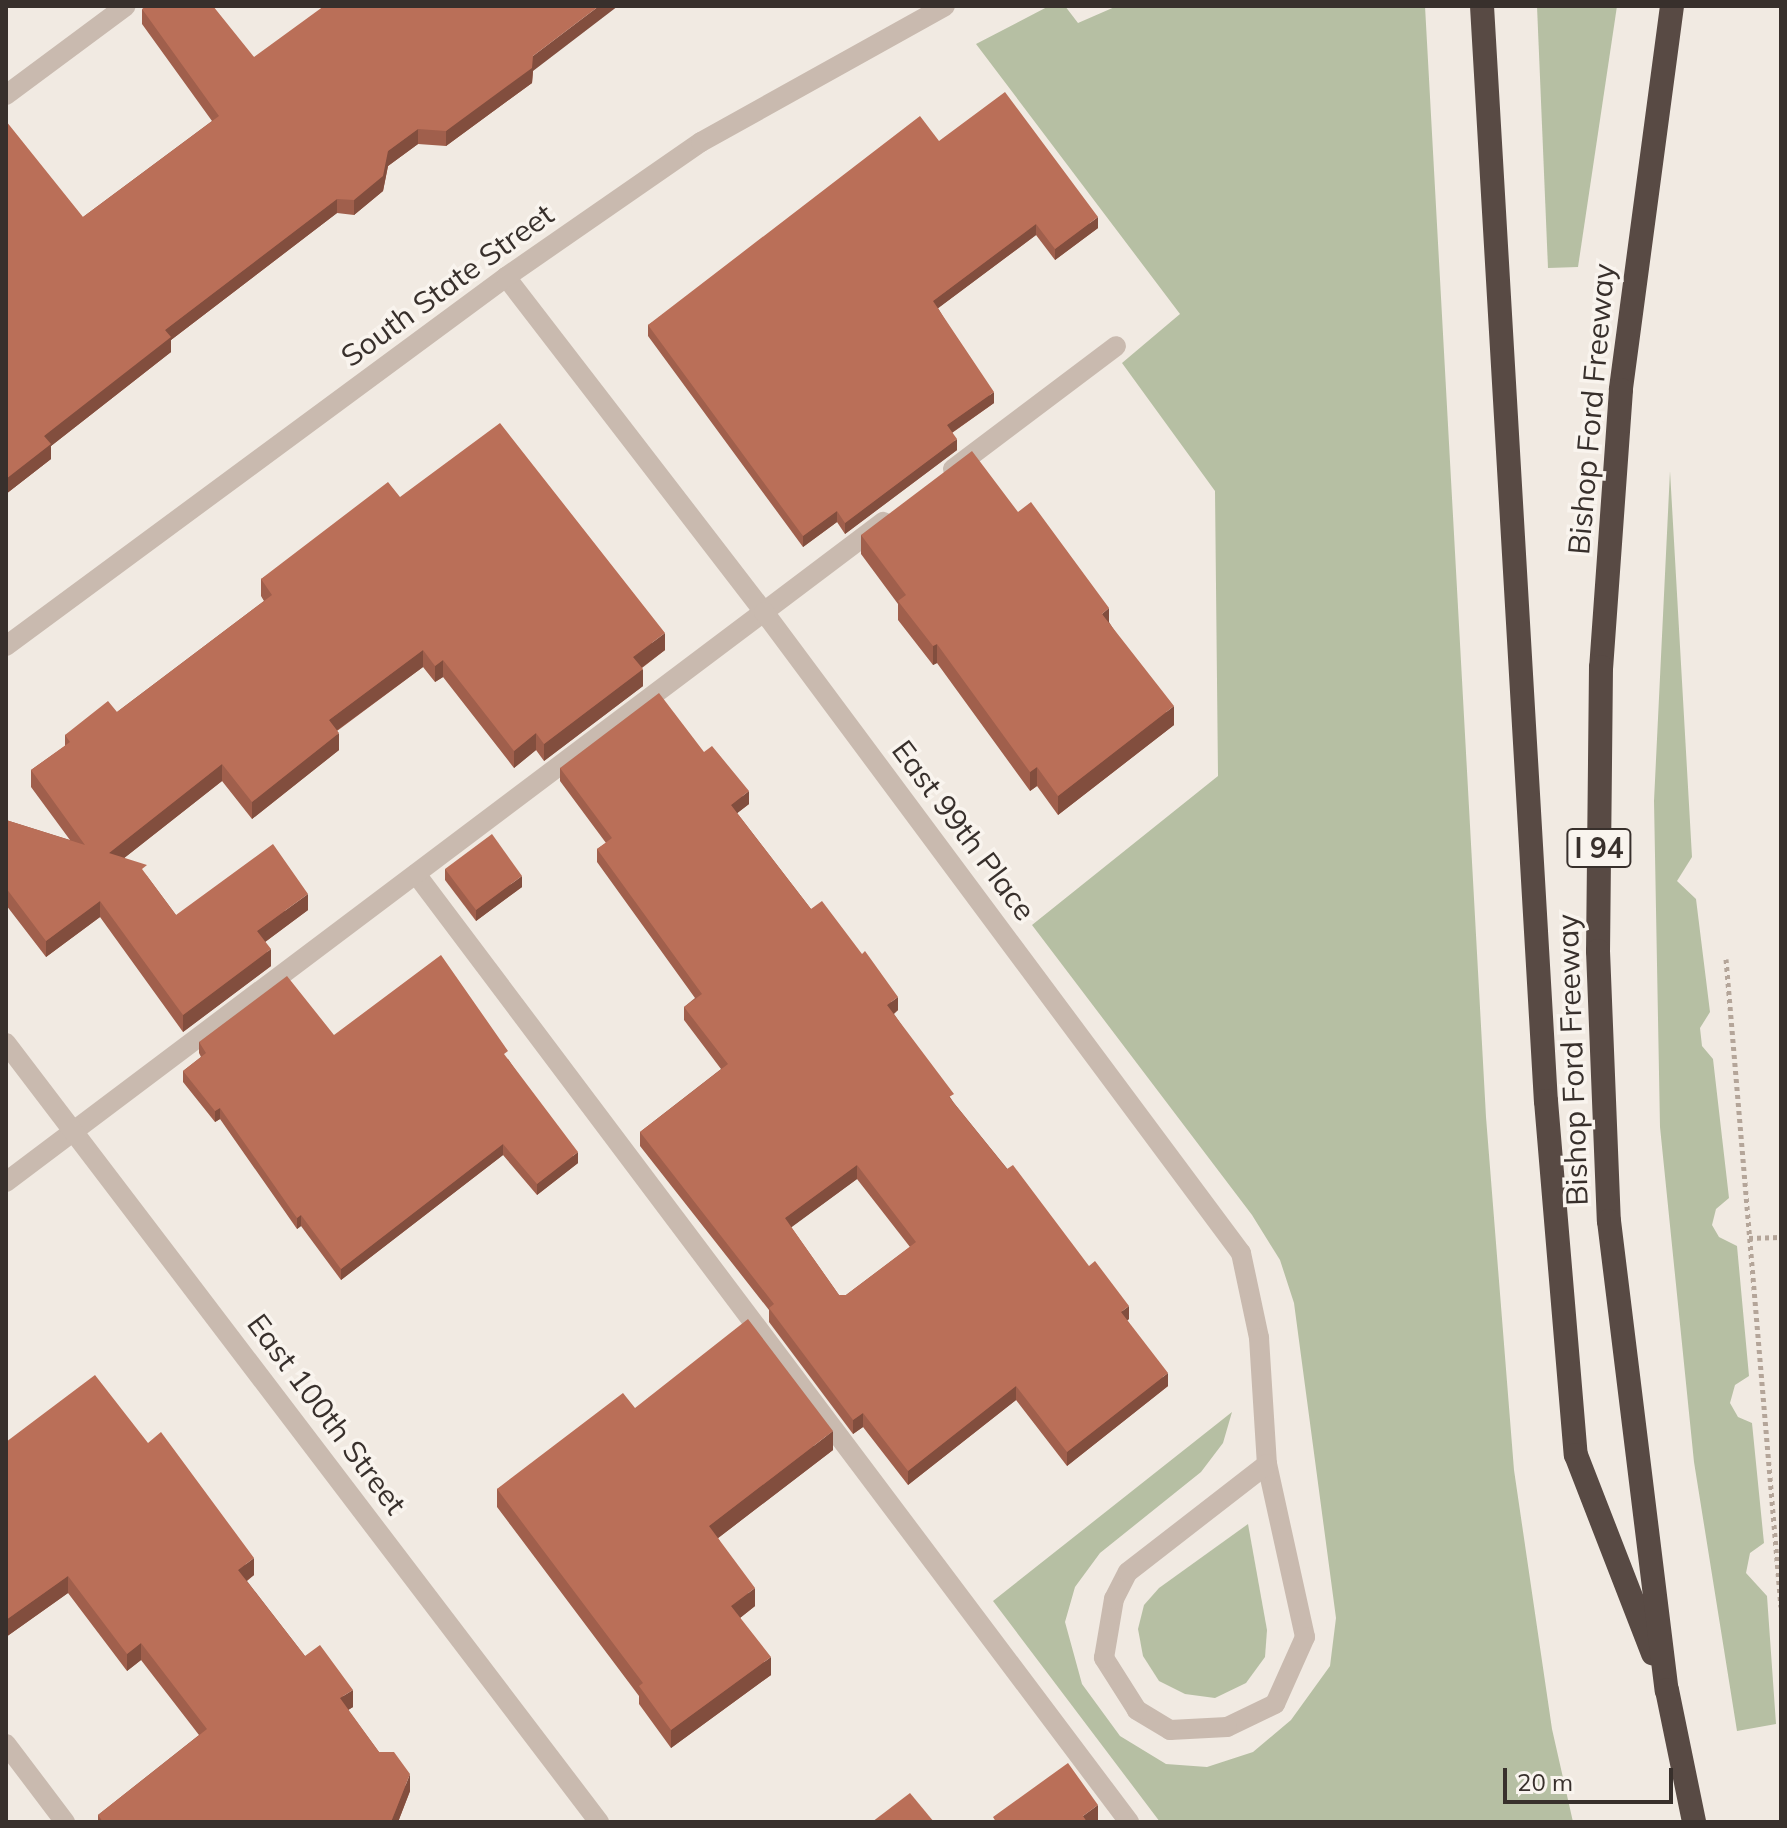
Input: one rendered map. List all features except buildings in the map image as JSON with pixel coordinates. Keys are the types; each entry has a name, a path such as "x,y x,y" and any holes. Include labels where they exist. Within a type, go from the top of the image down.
{"highway":[{"path":"1482,6 1546,1101 1576,1455 1667,1690"},
{"name":"Bishop Ford Freeway","path":"1672,6 1621,390 1601,667 1598,951 1609,1221 1667,1690 1694,1822"}],"street":[{"path":"6,95 126,6"},
{"name":"South State Street","path":"6,646 506,277 701,142 945,6"},
{"name":"East 99th Place","path":"506,277 764,612 1241,1253 1259,1338 1267,1464 1305,1637 1275,1704 1227,1727 1170,1730 1137,1710 1104,1658 1114,1599 1128,1572 1267,1464"},
{"path":"942,478 1116,346"},
{"path":"6,1182 904,506"},
{"path":"416,874 1129,1822"},
{"name":"East 100th Street","path":"6,1043 599,1822"},
{"path":"6,1744 65,1822"}],"path":[{"path":"1726,959 1781,1607"},
{"path":"1749,1238 1781,1237"}],"green space":[{"path":"1049,6 1065,6 1078,23 1117,6 1425,6 1486,1117 1514,1470 1552,1729 1573,1822 1160,1822 993,1601 1232,1412 1223,1443 1201,1472 1100,1553 1075,1587 1065,1622 1082,1684 1120,1736 1166,1764 1207,1767 1253,1752 1291,1720 1330,1666 1336,1618 1294,1303 1280,1260 1252,1215 1032,925 1218,776 1215,491 1122,363 1180,314 976,44"},
{"path":"1537,6 1617,6 1578,267 1548,268"},
{"path":"1670,471 1692,857 1677,881 1696,899 1710,1012 1700,1028 1702,1046 1713,1059 1729,1198 1716,1209 1712,1225 1719,1237 1737,1246 1749,1376 1735,1385 1730,1403 1738,1417 1752,1423 1764,1543 1750,1553 1746,1573 1767,1596 1776,1724 1737,1731 1694,1462 1660,1127 1654,801"},
{"path":"1248,1524 1267,1630 1265,1657 1246,1683 1215,1698 1185,1694 1159,1681 1143,1656 1138,1629 1144,1605 1159,1588"}]}
